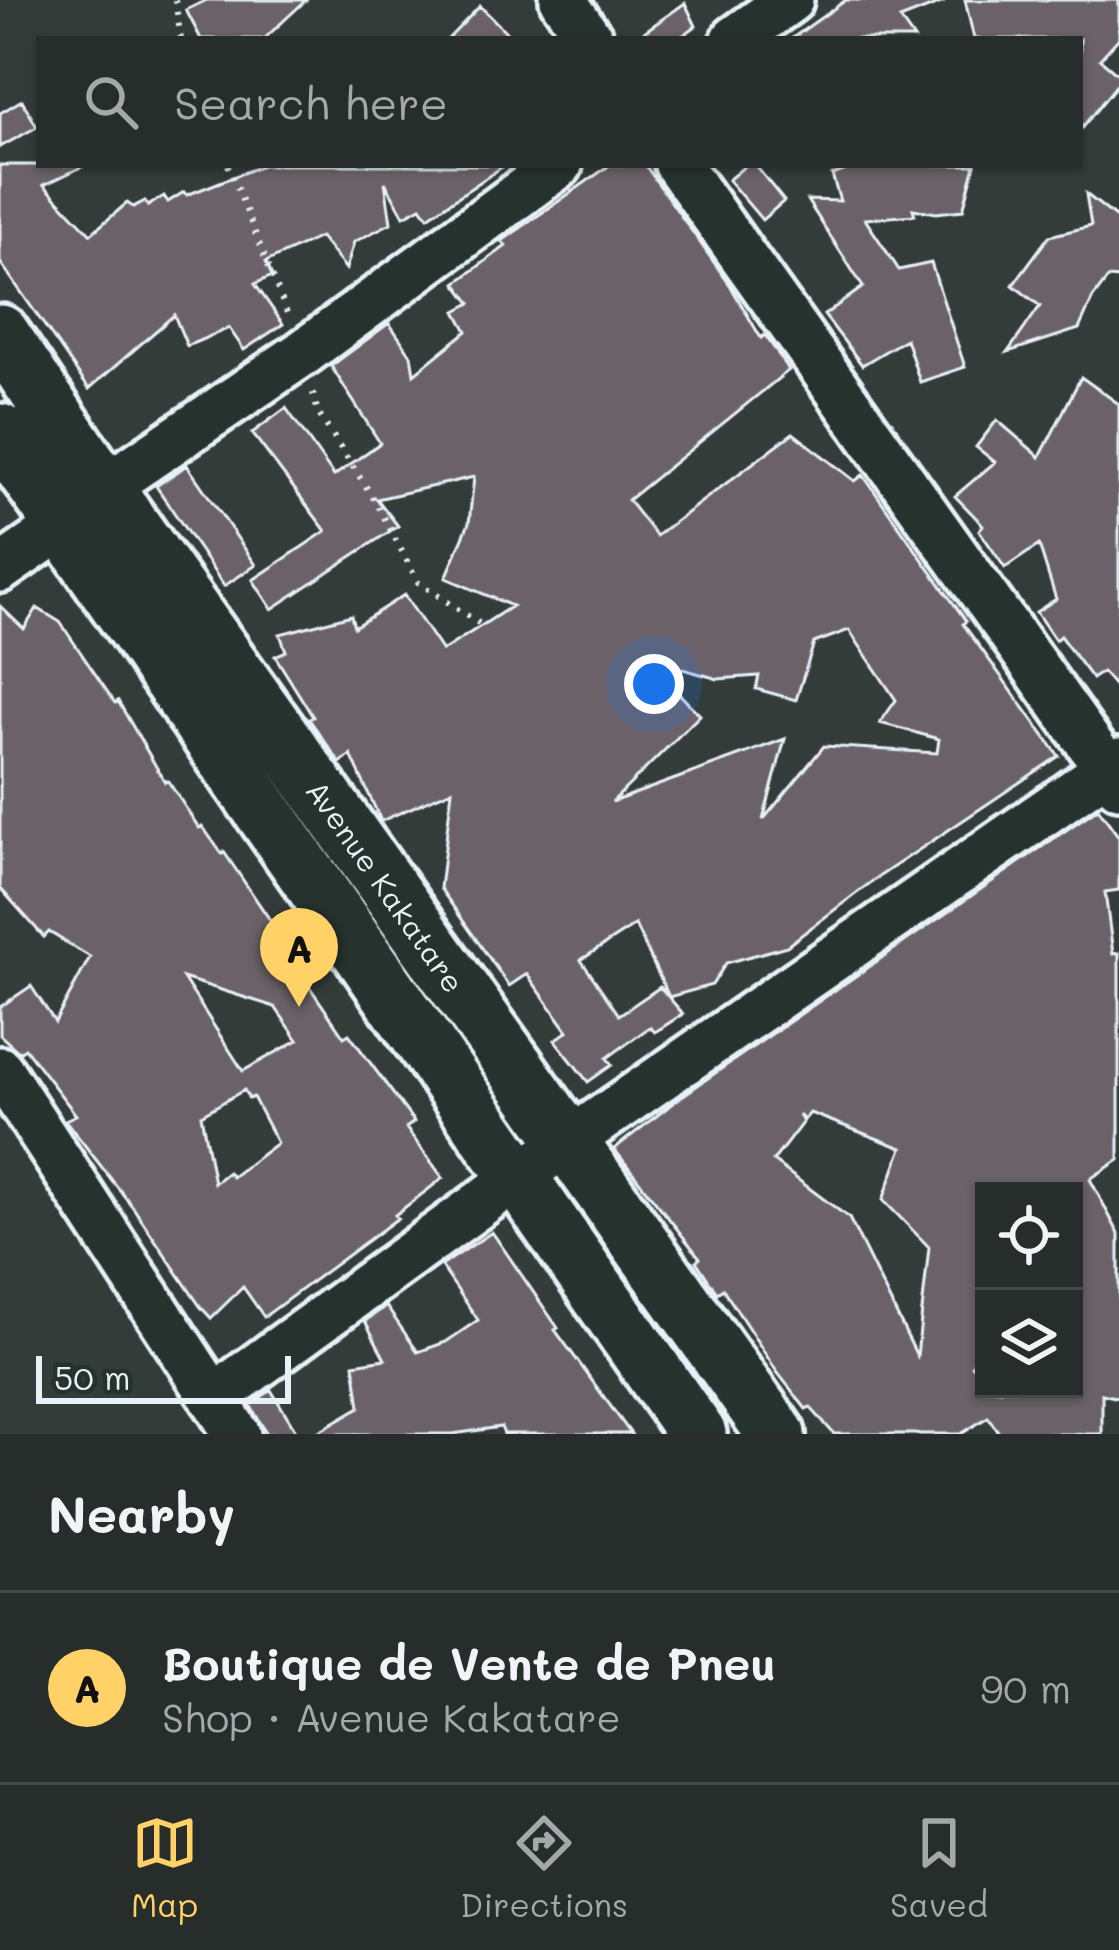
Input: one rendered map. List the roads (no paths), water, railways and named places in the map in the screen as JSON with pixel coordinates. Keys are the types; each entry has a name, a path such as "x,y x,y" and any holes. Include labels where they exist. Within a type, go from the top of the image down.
{"main road":[{"name":"Avenue Kakatare","path":"0,334 84,506 516,1178 697,1434"},
{"name":"Avenue Kakatare","path":"0,433 84,506 567,1142 776,1434"}],"street":[{"path":"563,0 588,36"},
{"path":"739,36 790,0"},
{"path":"0,569 555,168"},
{"path":"0,1070 225,1416 516,1178 1115,771 680,168"}],"place":[{"name":"Boutique de Vente de Pneu","path":"299,1007"}]}
